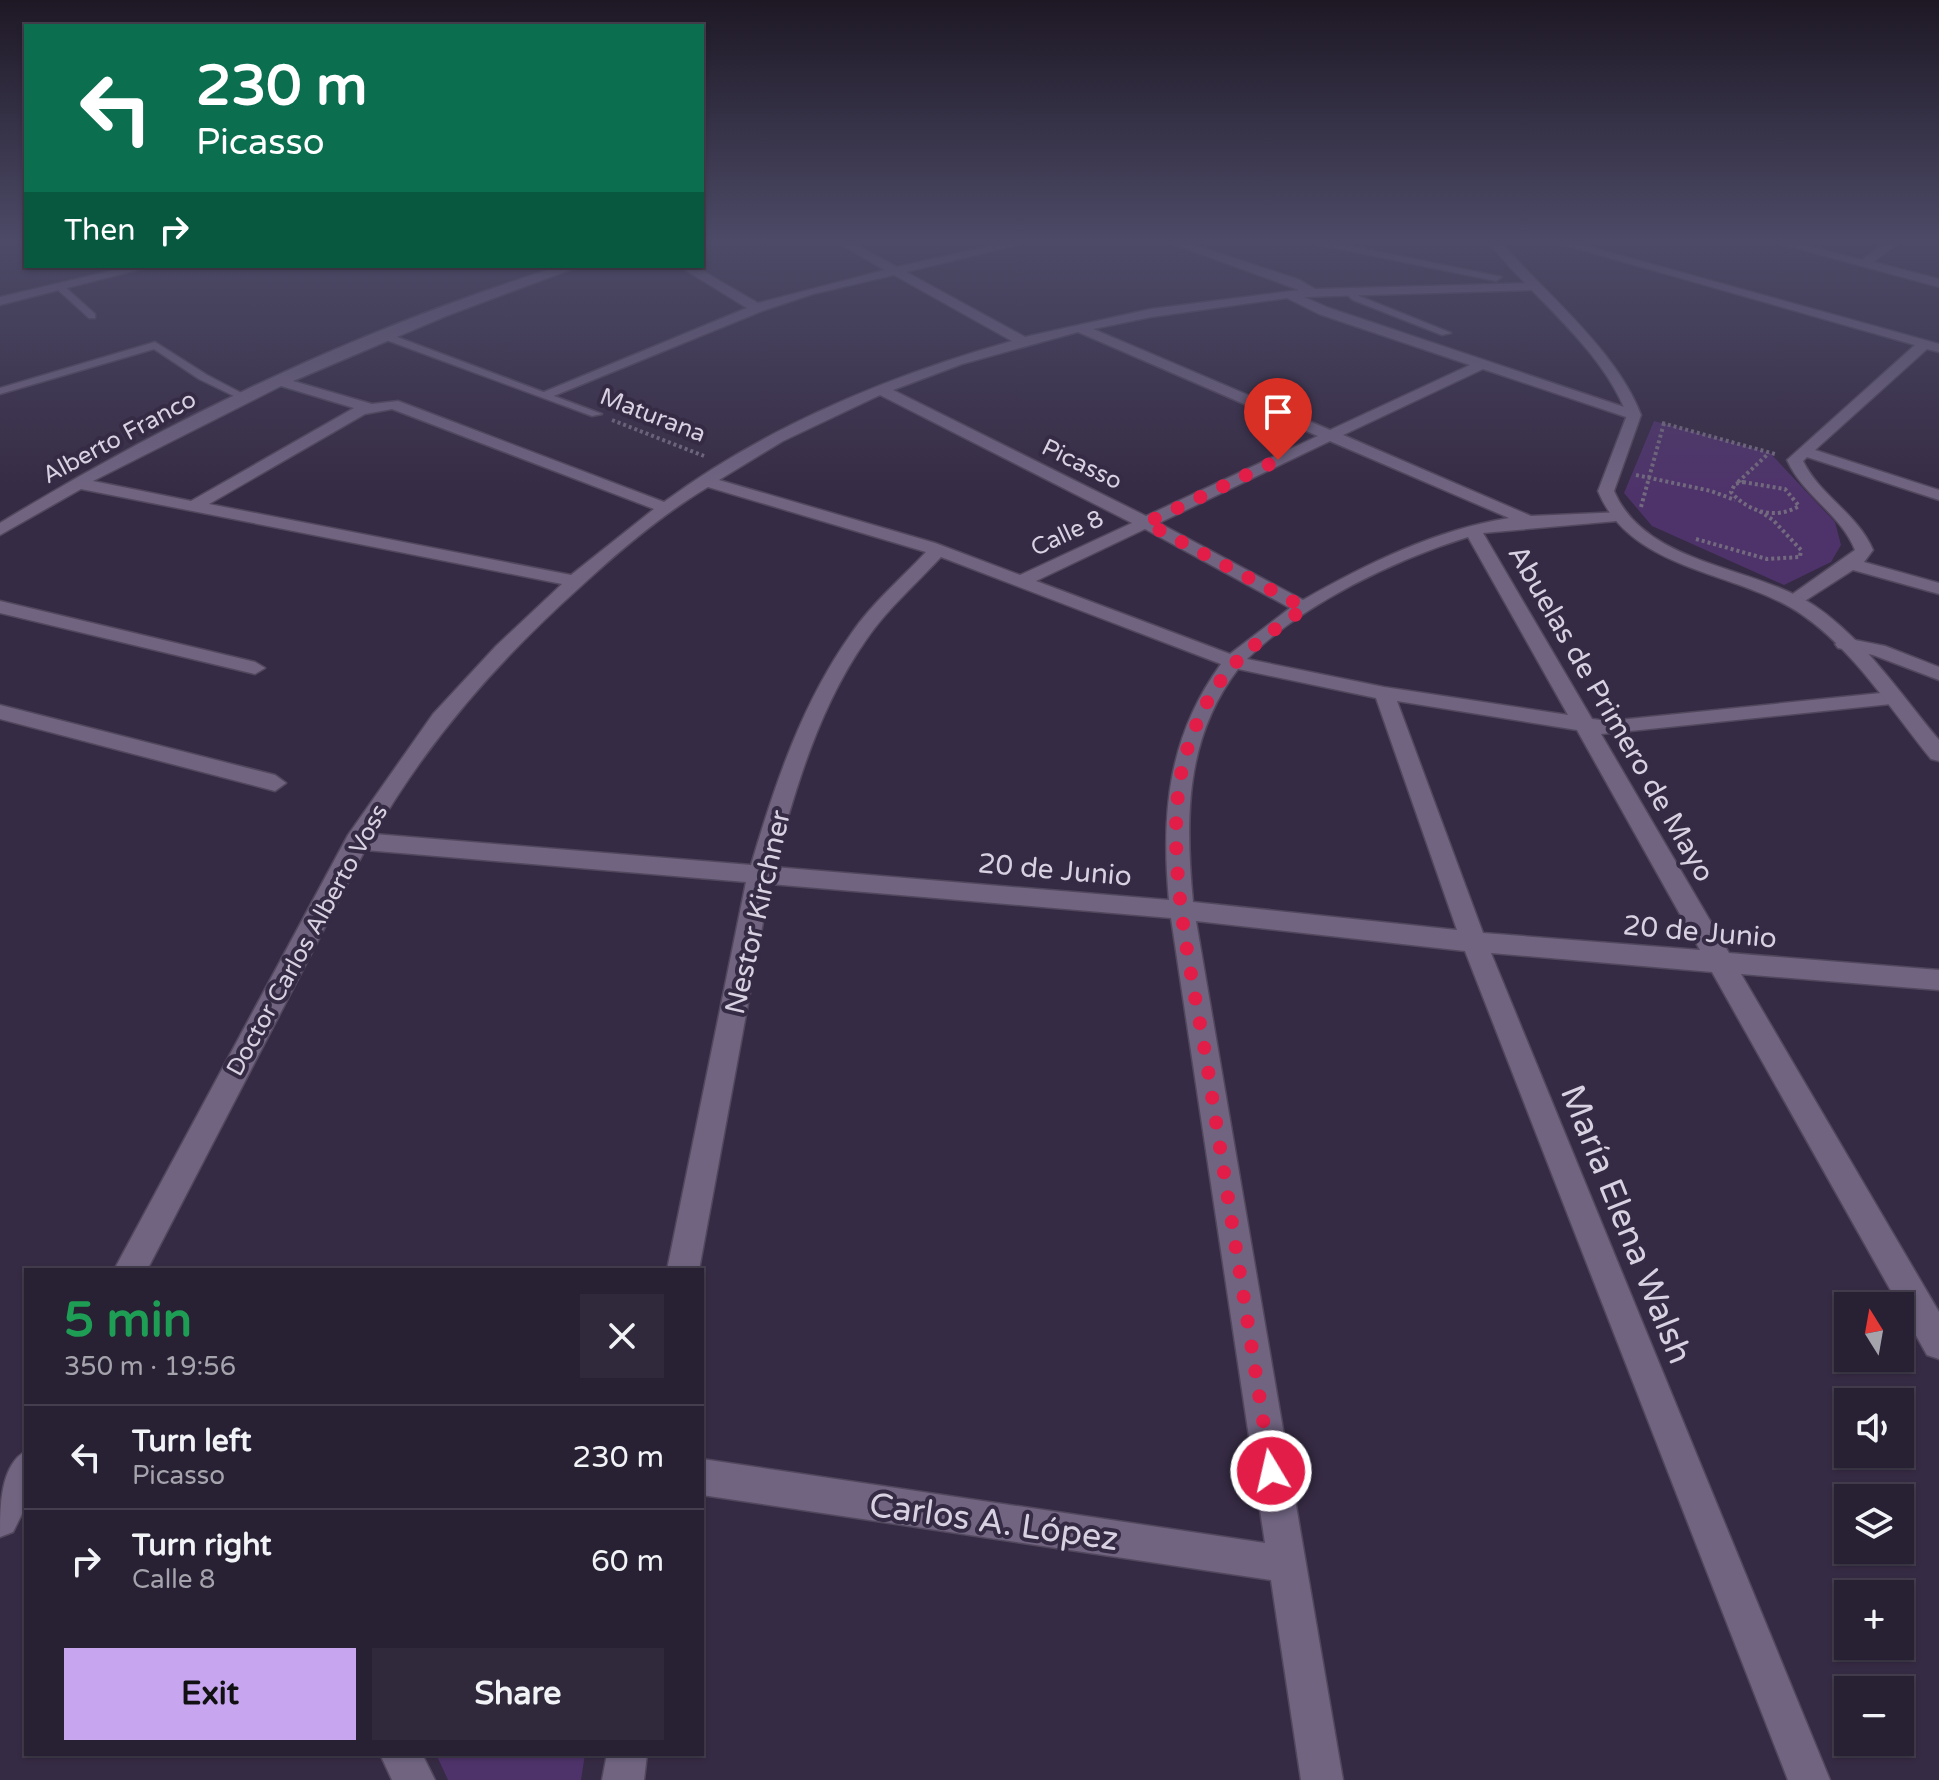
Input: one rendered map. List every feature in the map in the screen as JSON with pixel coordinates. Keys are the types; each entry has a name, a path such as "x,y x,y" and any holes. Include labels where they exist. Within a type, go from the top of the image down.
{"street":[{"name":"Alberto Franco","path":"0,530 77,483 244,397 409,327"},
{"path":"546,394 710,327"},
{"path":"997,327 1022,341"},
{"name":"Doctor Carlos Alberto Voss","path":"131,1268 356,841 435,727 485,667 572,581 663,507 727,464 795,427 879,389 1022,341 1084,327"},
{"path":"1370,327 1634,415"},
{"path":"1568,327 1614,378 1633,405 1634,415 1606,491 1607,501 1617,516 1652,542 1793,600 1845,644 1939,754"},
{"path":"1864,327 1932,346"},
{"path":"1079,328 1527,520"},
{"path":"1799,455 1932,346"},
{"name":"Calle 8","path":"1022,581 1480,365"},
{"path":"280,381 369,408"},
{"name":"Picasso","path":"879,389 1146,523 1305,608"},
{"path":"197,504 369,408 393,404 663,507"},
{"path":"1799,455 1939,495"},
{"path":"1793,600 1851,564 1864,550 1852,526 1799,473 1799,455"},
{"path":"703,480 938,550 1233,662 1384,693 1548,716 1584,726 1609,728 1891,698"},
{"path":"77,483 197,504 572,581"},
{"path":"1,508 24,515"},
{"path":"1322,1780 1182,910 1178,863 1180,778 1188,746 1209,699 1233,662 1248,647 1305,608 1402,554 1473,530 1527,520 1617,516"},
{"name":"Abuelas de Primero de Mayo","path":"1473,530 1939,1343"},
{"name":"Nestor Kirchner","path":"683,1268 760,874 784,791 824,691 860,634 938,550"},
{"path":"1851,564 1939,589"},
{"path":"0,607 255,668"},
{"path":"1845,644 1878,650 1939,674"},
{"name":"María Elena Walsh","path":"1384,693 1474,942 1809,1780"},
{"path":"0,712 275,783"},
{"name":"20 de Junio","path":"356,841 1182,910 1474,942 1939,980"},
{"path":"0,1519 24,1473"},
{"name":"Carlos A. López","path":"704,1477 1285,1564"},
{"path":"401,1756 414,1780"},
{"path":"623,1780 627,1756"}],"lane":[{"path":"1431,327 1446,333"},
{"name":"Maturana","path":"385,336 596,414"},
{"path":"0,391 155,345 203,377 244,397"}],"path":[{"name":"Maturana","path":"596,414 727,464"},
{"path":"1634,415 1770,453 1799,455"},
{"path":"1645,514 1641,508 1664,423"},
{"path":"1740,502 1731,492 1735,484 1770,453"},
{"path":"1612,470 1711,491 1758,510 1780,527 1801,550 1800,557 1767,559 1695,538"},
{"path":"1735,484 1753,482 1776,486 1799,501 1799,506 1789,513 1758,510"}],"shaded area":[{"path":"1654,421 1770,453 1835,522 1841,545 1831,562 1784,585 1652,526 1624,493"},
{"path":"437,1756 585,1756 581,1780 448,1780"}],"route":[{"path":"1271,1471 1182,910 1177,810 1180,778 1188,746 1209,699 1233,662 1248,647 1305,608 1146,523 1278,460"}]}
